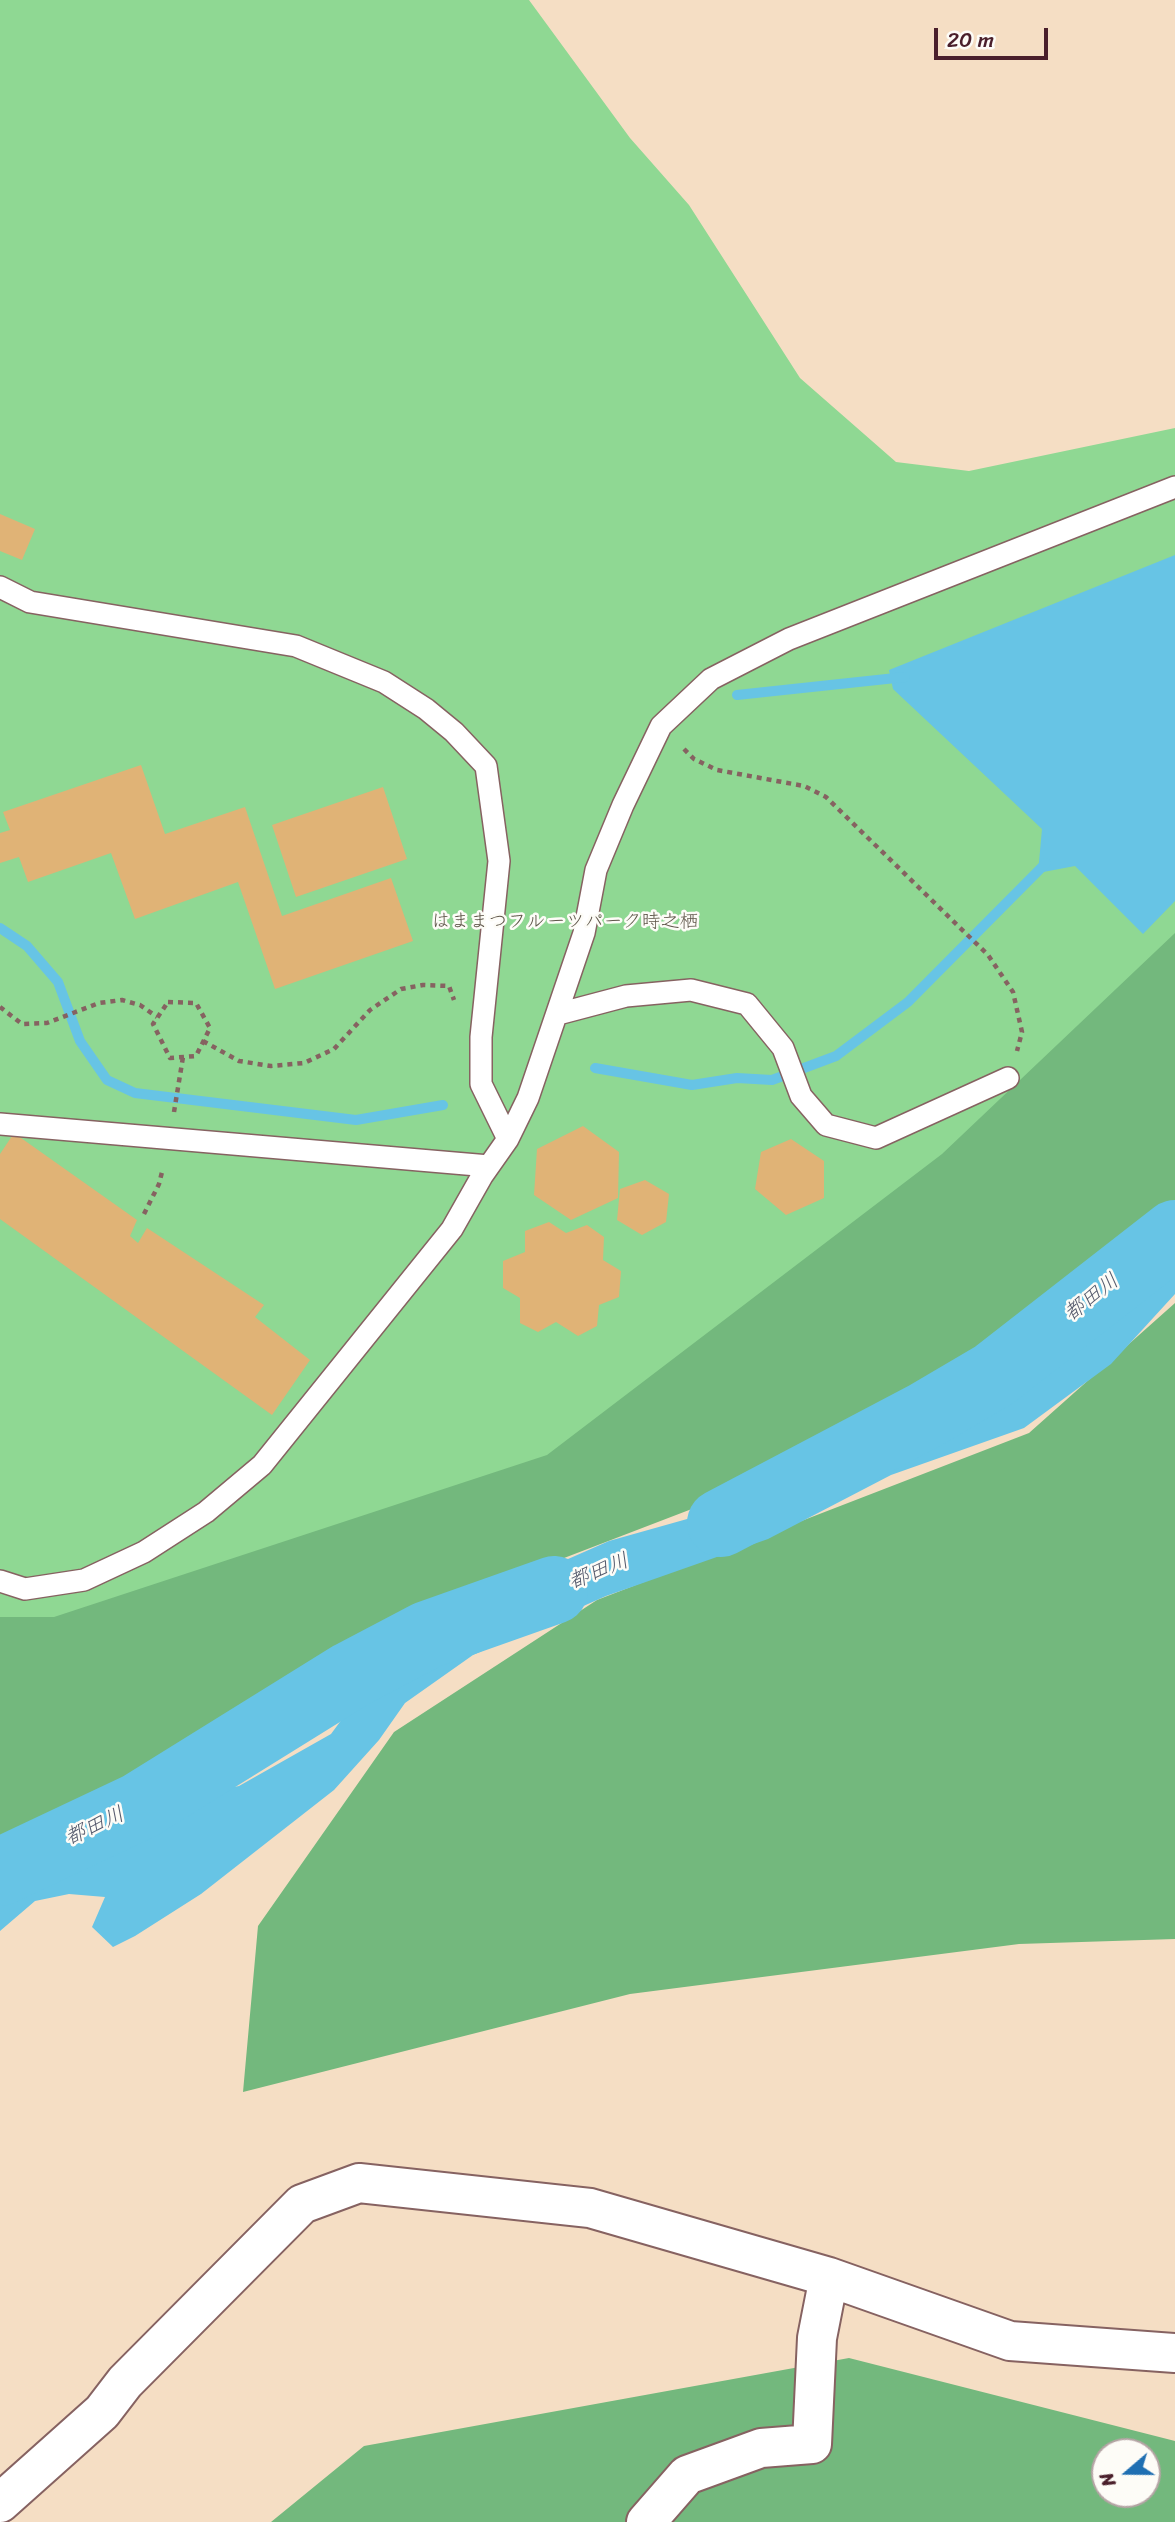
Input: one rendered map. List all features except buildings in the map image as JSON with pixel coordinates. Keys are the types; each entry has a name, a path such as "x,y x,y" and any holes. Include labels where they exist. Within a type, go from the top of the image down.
{"street":[{"path":"0,2503 102,2412 125,2382 302,2204 359,2183 590,2208 829,2277 1010,2342 1175,2353"},
{"path":"646,2522 687,2475 761,2448 812,2444 817,2338 829,2277"}],"lane":[{"path":"0,1581 25,1589 83,1580 144,1552 206,1512 262,1465 452,1228 508,1139 528,1098 584,933 596,870 623,805 661,726 711,679 789,639 1175,487"},
{"path":"0,587 30,602 296,646 384,682 426,709 454,732 486,766 499,861 481,1037 481,1084 508,1139"},
{"path":"558,1014 626,996 691,990 747,1004 783,1048 801,1096 827,1125 876,1138 1009,1078"},
{"path":"0,1124 489,1166"}],"path":[{"path":"661,726 694,759 717,770 804,786 825,797 988,955 1013,992 1022,1032 1009,1078"},
{"path":"203,1041 239,1062 271,1066 304,1063 334,1049 370,1010 401,989 423,985 449,986 458,1009"},
{"path":"0,1007 22,1024 47,1023 99,1003 122,1000 140,1005 158,1017"},
{"path":"168,1003 195,1003 210,1028 196,1056 170,1058 153,1024 158,1017 168,1003"},
{"path":"173,1121 183,1057"}],"green space":[{"name":"はままつフルーツパーク時之栖","path":"0,0 529,0 630,138 689,205 800,378 896,462 969,471 1175,428 1175,1189 0,1816"},
{"path":"1175,933 1175,1230 895,1431 538,1568 158,1784 0,1893 0,1617 54,1617 547,1455 942,1154"},
{"path":"1175,1303 1175,1939 1019,1944 630,1994 243,2092 258,1926 394,1732 597,1600 1029,1433"},
{"path":"849,2358 1175,2441 1175,2522 271,2522 364,2446"}],"water":[{"path":"1175,555 1175,901 1143,934 1075,866 1038,873 1042,829 893,689 889,670"},
{"path":"1175,1271 1175,1294 1111,1364 1024,1428 891,1475 768,1539 606,1596 473,1655 405,1703 379,1740 334,1790 201,1894 135,1936 113,1947 92,1927 105,1897 69,1894 35,1901 0,1931 0,1884 77,1855 121,1848 205,1793 239,1786 331,1734 362,1692 534,1574 609,1541 712,1512 867,1457 1027,1373 1112,1321"}],"waterway":[{"path":"737,695 905,677"},
{"path":"595,1068 692,1085 737,1078 772,1080 836,1056 908,1002 1046,863"},
{"path":"0,928 27,946 58,982 80,1041 107,1080 135,1093 356,1120 443,1105"},
{"name":"都田川","path":"721,1523 926,1415 994,1375 1175,1234"},
{"name":"都田川","path":"0,1872 140,1806 351,1675 427,1635 554,1590"}]}
